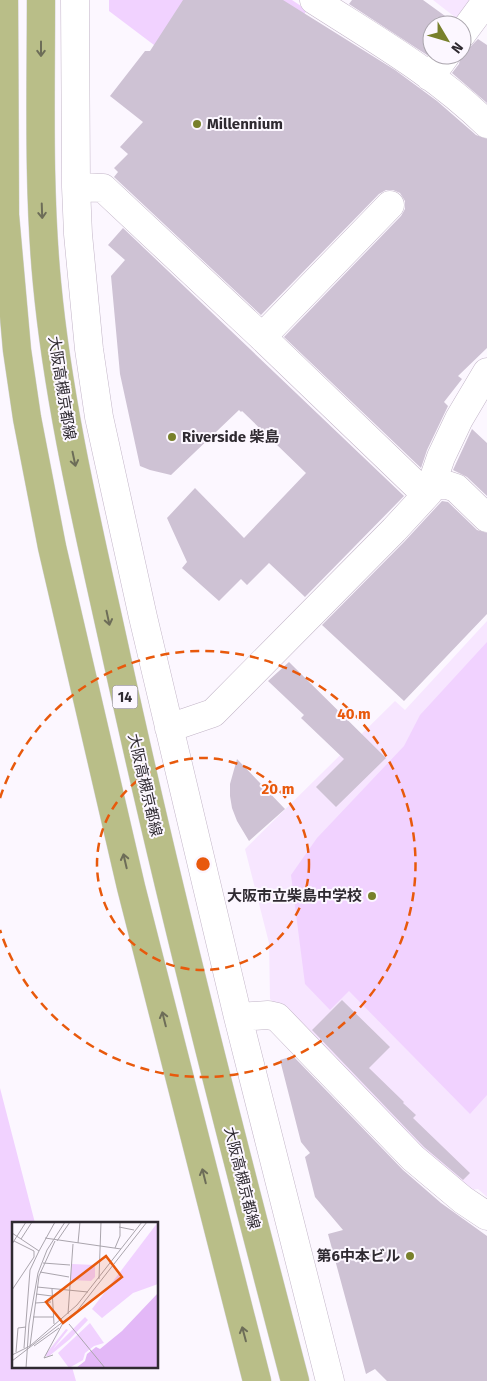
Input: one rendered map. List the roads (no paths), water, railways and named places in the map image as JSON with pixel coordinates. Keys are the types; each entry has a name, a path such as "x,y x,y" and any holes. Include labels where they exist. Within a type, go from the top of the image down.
{"main road":[{"name":"大阪高槻京都線","path":"41,0 41,182 43,232 54,344 63,405 130,720 167,879 295,1381"},
{"name":"14","path":"3,9 5,215 17,350 28,418 52,547 127,868 257,1381"}],"street":[{"path":"75,0 76,187 82,281 99,417 143,617 238,1017 330,1381"},
{"path":"314,0 430,77 487,124"},
{"path":"472,20 487,0"},
{"path":"430,77 439,65"},
{"path":"76,187 103,188 416,485 447,485 456,488 487,518"},
{"path":"262,337 390,205"},
{"path":"169,728 213,713 394,530 429,492 441,457 458,418 487,372"},
{"path":"238,1017 268,1015 277,1017 413,1158 462,1200 487,1216"}],"place":[{"name":"Millennium","path":"197,124"},
{"name":"Riverside 柴島","path":"172,437"},
{"name":"大阪市立柴島中学校","path":"372,896"},
{"name":"第6中本ビル","path":"410,1256"}]}
